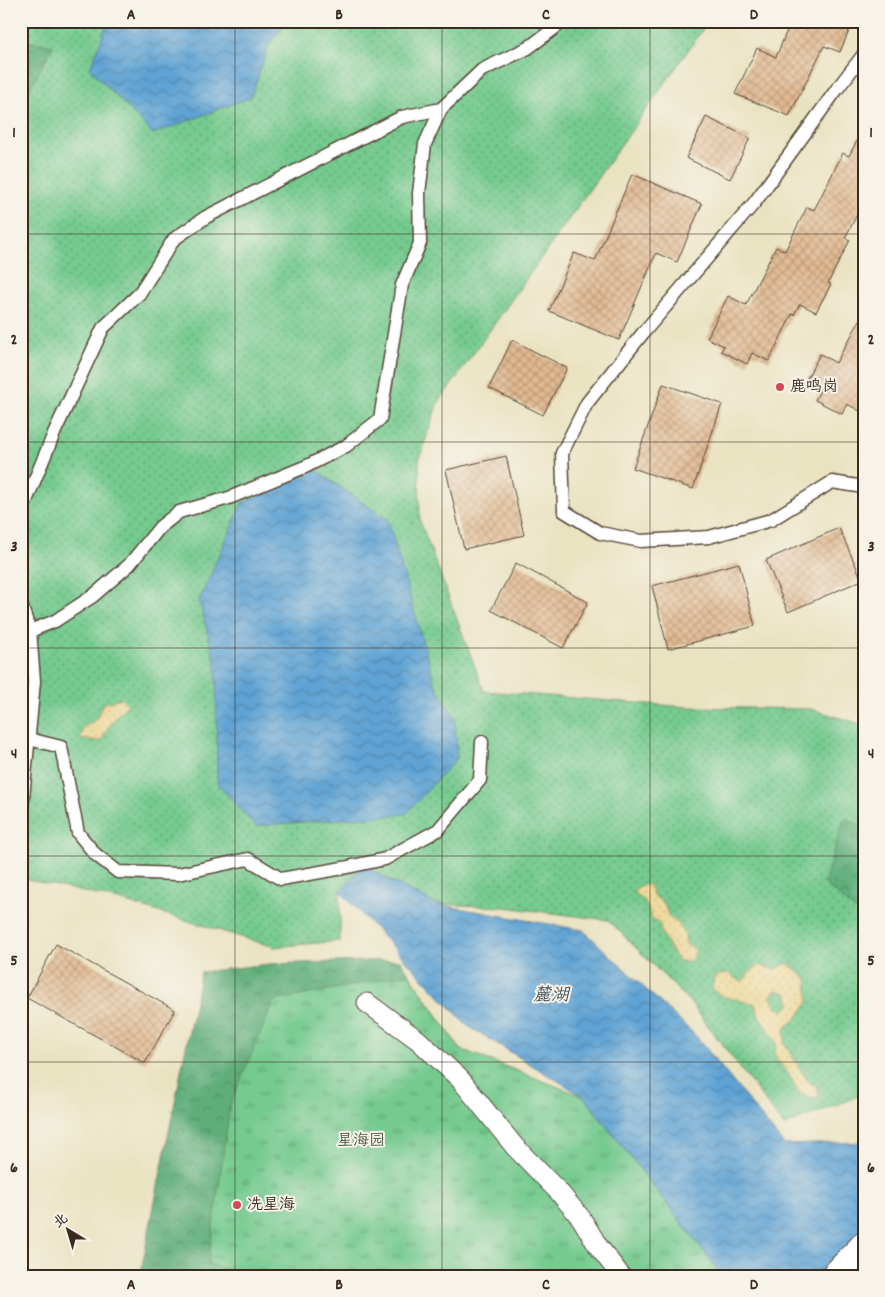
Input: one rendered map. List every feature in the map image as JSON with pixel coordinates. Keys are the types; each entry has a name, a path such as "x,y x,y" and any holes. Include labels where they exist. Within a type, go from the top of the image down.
{"street":[{"path":"368,1004 418,1040 460,1079 515,1147 559,1192 581,1218 598,1246 622,1276"},
{"path":"835,1276 864,1246"}],"lane":[{"path":"30,631 55,621 92,596 129,565 160,527 179,512 229,498 307,466 346,446 380,418 402,285 420,243 419,193 425,144 441,109 482,70 528,48 564,21"},
{"path":"864,54 837,88 756,202 643,333 587,403 562,453 564,511 600,532 640,542 709,538 772,520 832,482 864,487"},
{"path":"21,513 55,431 103,328 139,294 174,239 206,217 402,118 441,109"},
{"path":"21,605 30,631 34,681 21,819"},
{"path":"29,739 61,747 78,833 95,854 118,872 178,874 248,859 281,879 385,859 438,830 480,780 482,742"}],"green space":[{"path":"21,21 709,21 437,405 419,460 420,521 484,691 688,707 811,709 864,725 864,1097 858,1096 784,1126 690,1002 608,920 504,907 435,904 363,866 340,891 340,941 274,947 119,900 21,878"},
{"path":"21,40 53,46 21,105"},
{"path":"844,819 864,826 864,918 824,883"},
{"name":"星海园","path":"400,960 460,1049 584,1097 723,1276 140,1276 201,972 269,964"},
{"name":"星海园","path":"409,974 460,1049 584,1097 723,1276 248,1276 208,1264 230,1105 274,1001"}],"sand":[{"path":"121,698 128,705 112,722 101,741 80,739 84,727 96,719 103,704"},
{"path":"649,884 653,895 664,904 669,917 679,924 685,936 686,944 696,950 690,962 677,960 661,932 660,924 651,917 645,901 634,893 637,887"},
{"path":"787,963 807,979 809,1001 795,1020 784,1029 785,1045 809,1083 817,1086 819,1098 802,1094 777,1060 775,1054 777,1043 759,1015 755,1004 722,996 712,988 715,976 729,973 734,978 743,981 759,965 775,970","holes":["776,990 788,994 790,1005 784,1011 776,1007 770,996"]}],"water":[{"path":"108,21 288,21 269,44 251,97 153,134 90,69"},
{"path":"316,470 388,520 435,684 455,718 457,758 406,814 255,826 217,783 216,664 199,601 242,503"},
{"name":"麓湖","path":"363,866 435,904 583,930 697,1037 784,1145 864,1142 864,1276 723,1276 584,1097 468,1026 340,891"}],"building":[{"path":"791,21 853,21 840,52 824,46 789,116 735,94 757,48 776,57"},
{"path":"706,117 750,138 730,179 686,158"},
{"path":"864,127 864,201 845,238 850,240 828,283 831,284 816,312 800,304 794,315 792,314 769,361 752,353 747,364 721,351 724,346 707,338 728,296 746,305 776,247 785,251 807,207 814,210 843,153 849,156"},
{"path":"632,174 702,204 677,262 656,253 619,340 549,311 574,253 595,261"},
{"path":"864,313 864,413 847,404 842,414 815,400 822,387 807,378 820,354 836,363"},
{"path":"512,340 567,368 543,415 489,388"},
{"path":"663,384 722,404 693,489 633,468"},
{"path":"506,456 524,535 464,549 446,470"},
{"path":"839,528 862,580 788,612 766,560"},
{"path":"516,563 588,602 563,648 491,610"},
{"path":"739,563 755,626 668,649 652,586"},
{"path":"56,944 175,1010 145,1063 27,998"}],"place":[{"name":"鹿鸣岗","path":"780,387"},
{"name":"冼星海","path":"237,1205"}]}
